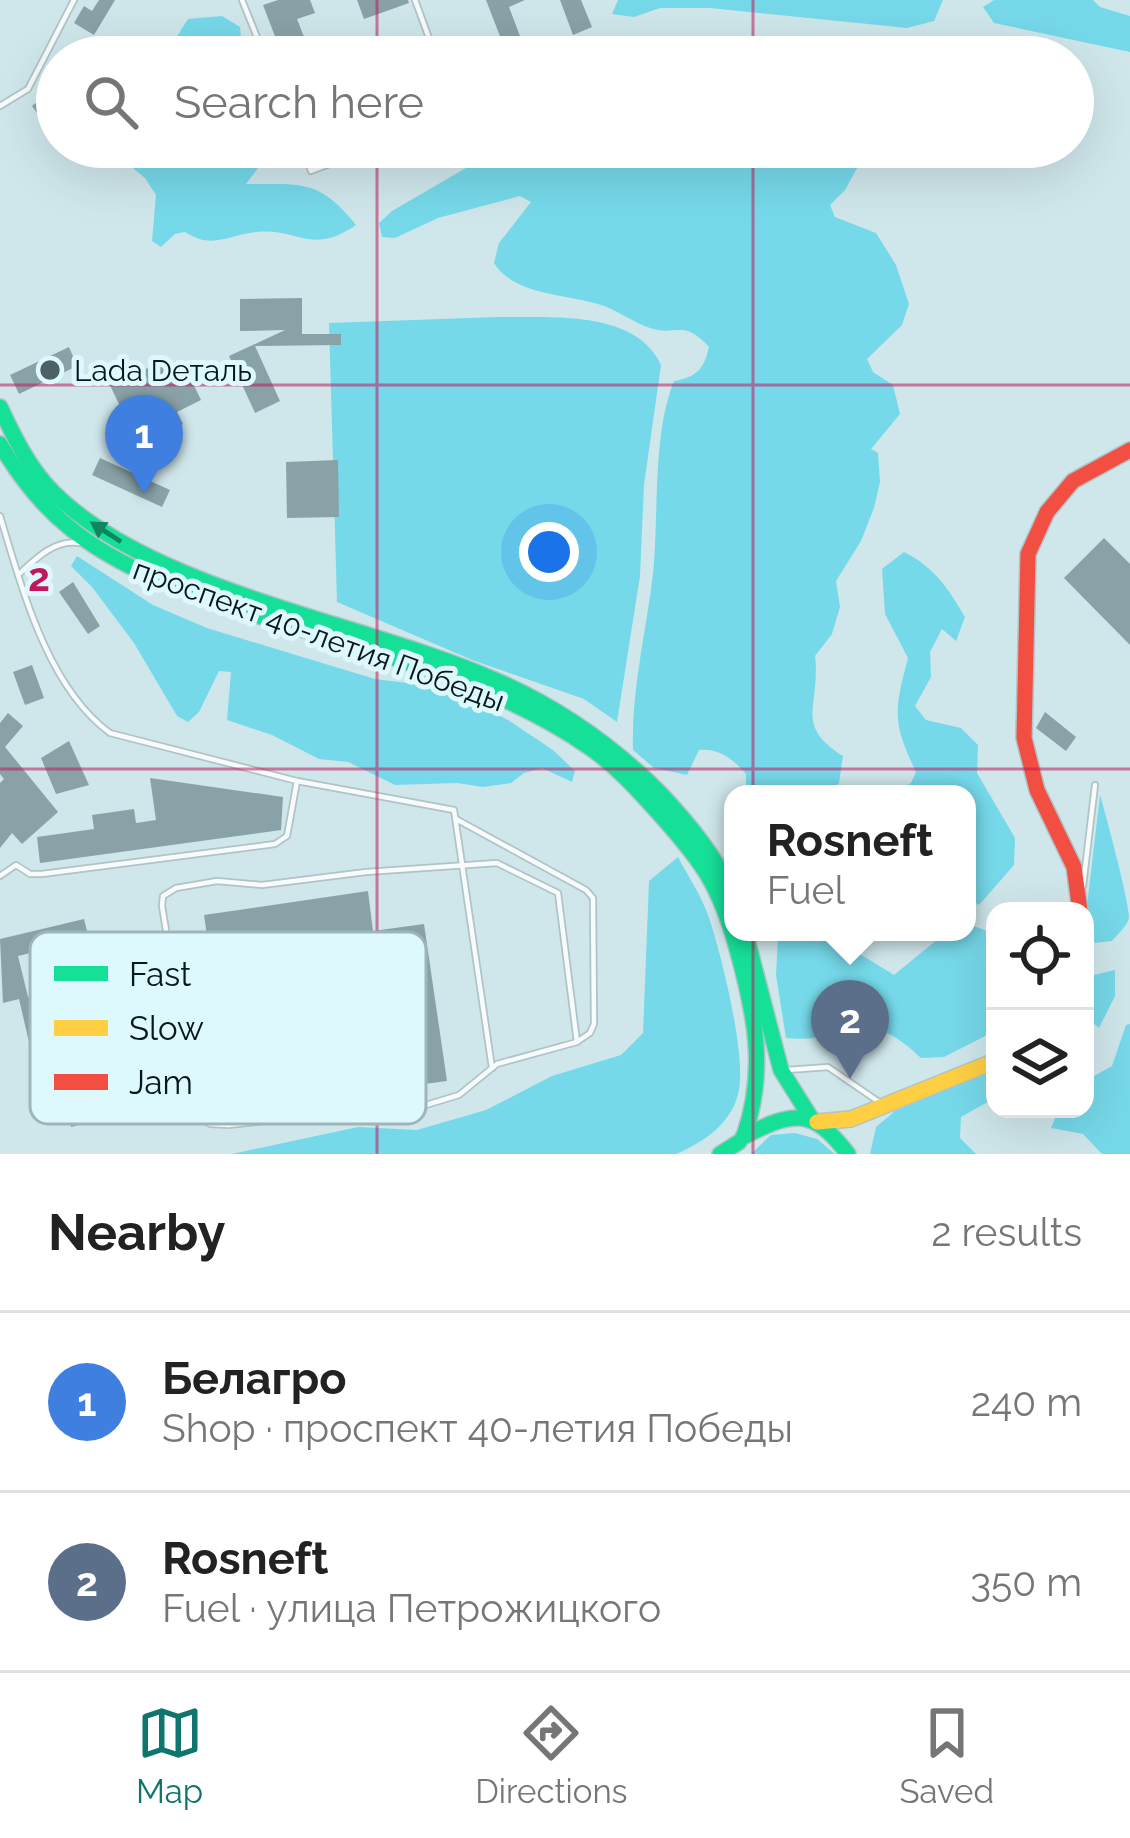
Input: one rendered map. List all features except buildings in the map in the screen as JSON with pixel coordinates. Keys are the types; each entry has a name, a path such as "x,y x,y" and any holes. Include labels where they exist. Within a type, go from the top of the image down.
{"main road":[{"name":"проспект 40-летия Победы","path":"0,407 8,455 40,504 93,546 178,588 486,693 588,746 628,779 679,835 717,886 724,904"},
{"path":"1079,902 1074,867 1037,790 1024,737 1028,554 1047,512 1073,481 1130,450"},
{"name":"проспект 40-летия Победы","path":"8,455 126,545 185,573 494,679 596,734 638,770 691,827 724,876"},
{"name":"проспект 40-летия Победы","path":"735,941 762,1078 757,1104 738,1144"},
{"path":"747,941 781,1070 814,1120 848,1153 865,1121 884,1105"},
{"path":"720,1154 774,1121 851,1119 986,1065"}],"lane":[{"path":"55,36 74,0"},
{"path":"242,0 257,36"},
{"path":"416,0 429,36"},
{"path":"0,106 28,88 36,73"},
{"path":"0,516 65,689 85,715 110,733 297,781 454,810 492,1069"},
{"path":"19,575 54,546 67,541 93,546"},
{"path":"0,876 16,865 42,874 275,844 286,836 297,781"},
{"path":"1081,902 1095,784"},
{"path":"426,1105 459,1095 497,1064 577,1042 594,1024 593,898 456,819"},
{"path":"166,932 162,906 168,891 217,881 262,885 503,863 558,893 577,1042"},
{"path":"781,1070 828,1067 884,1105"}],"shaded area":[{"path":"618,0 943,0 934,21 907,28 710,8 660,8 634,17 612,14"},
{"path":"994,0 1093,0 1100,7 1130,16 1130,52 1094,44 1094,36 1055,36 994,23 983,7"},
{"path":"222,16 240,27 241,36 177,36 188,19"},
{"path":"133,168 258,168 246,184 308,187 331,199 356,225 316,240 257,232 212,241 185,232 175,234 161,247 152,241 156,195"},
{"path":"466,168 857,168 830,205 835,217 876,233 896,265 909,304 902,325 867,359 873,372 893,385 900,414 871,449 878,453 880,482 874,508 861,541 836,581 840,607 832,634 815,656 814,724 818,734 843,756 837,785 746,785 746,774 731,759 706,750 699,750 687,775 654,768 633,750 653,574 662,426 674,381 698,371 709,347 692,333 650,328 605,306 541,292 503,274 494,263 499,243 531,202 520,196 438,218 395,238 382,237 379,223"},
{"path":"565,318 612,325 649,347 661,365 644,485 640,576 617,722 584,699 472,660 337,602 329,323"},
{"path":"904,552 939,579 965,617 956,641 942,629 930,652 931,677 915,706 926,720 961,728 978,745 977,773 1015,838 1014,865 979,905 976,785 907,785 916,772 898,716 908,658 885,614 882,569"},
{"path":"77,556 153,605 207,628 375,679 416,684 466,699 553,750 575,771 572,782 542,768 511,783 483,787 395,785 348,762 319,759 272,735 227,720 231,672 219,671 199,712 188,722 177,716 134,643 71,566"},
{"path":"1100,795 1129,918 1112,941 1095,943 1094,902 1087,902"},
{"path":"678,857 713,932 739,1053 736,1102 707,1137 676,1154 232,1154 358,1127 417,1130 486,1110 552,1076 621,1055 643,1033 649,881"},
{"path":"976,927 986,931 986,1036 944,1057 921,1058 883,1031 868,1028 786,1038 776,975 778,941 829,941 894,975 936,941 976,941"},
{"path":"1115,970 1115,996 1099,1028 1094,1024 1094,975"},
{"path":"1130,1024 1130,1154 1102,1154 1083,1134 1051,1128 1055,1118 1094,1118 1094,1076 1112,1066"},
{"path":"986,1073 986,1103 961,1117 960,1138 976,1154 870,1154 876,1127 895,1111"},
{"path":"795,1133 817,1139 835,1154 751,1154 771,1135"}],"traffic: fast":[{"path":"0,407 29,462 53,492 95,526 145,555 262,602 495,680 583,729 642,775 671,805 724,878"},
{"path":"0,444 59,519 133,568 227,605 468,684 589,747 616,768 696,858 724,911"},
{"path":"734,941 756,1042 755,1088 744,1136"},
{"path":"747,941 781,1070 811,1118"},
{"path":"743,1137 775,1122 801,1118 823,1128 848,1154"},
{"path":"720,1154 739,1142"}],"traffic: slow":[{"path":"817,1122 851,1119 986,1065"}],"traffic: jam":[{"path":"1079,902 1074,867 1037,790 1024,738 1028,554 1047,512 1073,481 1130,450"}],"place":[{"name":"Lada Dеталь","path":"50,370"},
{"name":"Белагро","path":"144,494"},
{"name":"Rosneft","path":"850,1079"}]}
